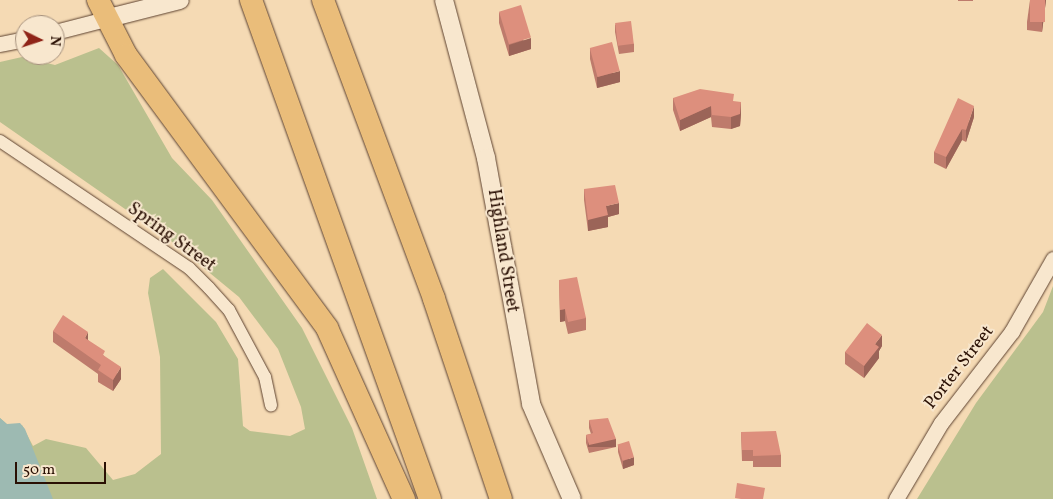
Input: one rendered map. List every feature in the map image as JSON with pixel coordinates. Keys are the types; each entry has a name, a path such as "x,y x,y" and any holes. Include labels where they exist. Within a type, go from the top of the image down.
{"highway":[{"path":"251,0 430,499"},
{"path":"323,0 436,307 501,499"},
{"path":"102,10 126,55 328,328 404,499"}],"main road":[{"path":"102,10 180,0"},
{"name":"Highland Street","path":"444,0 486,158 531,404 572,499"}],"street":[{"path":"65,27 102,10"},
{"path":"0,44 15,41"},
{"name":"Spring Street","path":"0,141 189,268 210,288 229,310 265,377 271,405"},
{"name":"Porter Street","path":"896,499 941,423 1012,331 1053,259"}],"green space":[{"path":"99,48 118,65 172,158 212,200 302,328 352,428 377,499 0,499 0,418 10,427 22,425 33,446 46,439 86,448 113,480 135,474 161,454 160,357 148,293 150,278 163,269 216,322 238,359 243,426 250,431 290,436 305,429 301,407 278,349 239,297 171,241 0,122 0,62 15,59 15,65 65,65 65,61"},
{"path":"1053,286 1053,499 917,499 976,403 1043,312"}],"water":[{"path":"0,418 7,424 20,423 25,429 53,499 0,499"}],"building":[{"path":"1030,0 1045,0 1045,22 1030,22"},
{"path":"521,5 531,38 509,44 499,12"},
{"path":"631,21 634,44 618,46 615,23"},
{"path":"612,42 620,71 598,77 590,48"},
{"path":"700,89 734,94 733,101 741,102 740,114 731,117 712,115 711,106 680,120 673,98"},
{"path":"958,98 974,106 966,130 962,129 946,157 934,152"},
{"path":"615,185 619,203 606,206 608,215 588,220 584,189"},
{"path":"577,277 586,318 568,322 565,309 560,310 559,280"},
{"path":"63,315 88,332 85,338 105,351 103,355 121,367 113,380 98,370 101,365 53,331"},
{"path":"867,323 882,335 875,344 879,347 864,366 845,352"},
{"path":"608,418 616,439 589,445 586,435 593,433 589,420"},
{"path":"776,431 781,455 753,456 753,450 742,450 741,432"},
{"path":"629,441 634,457 622,461 618,445"},
{"path":"737,483 765,488 763,499 735,498"}]}
